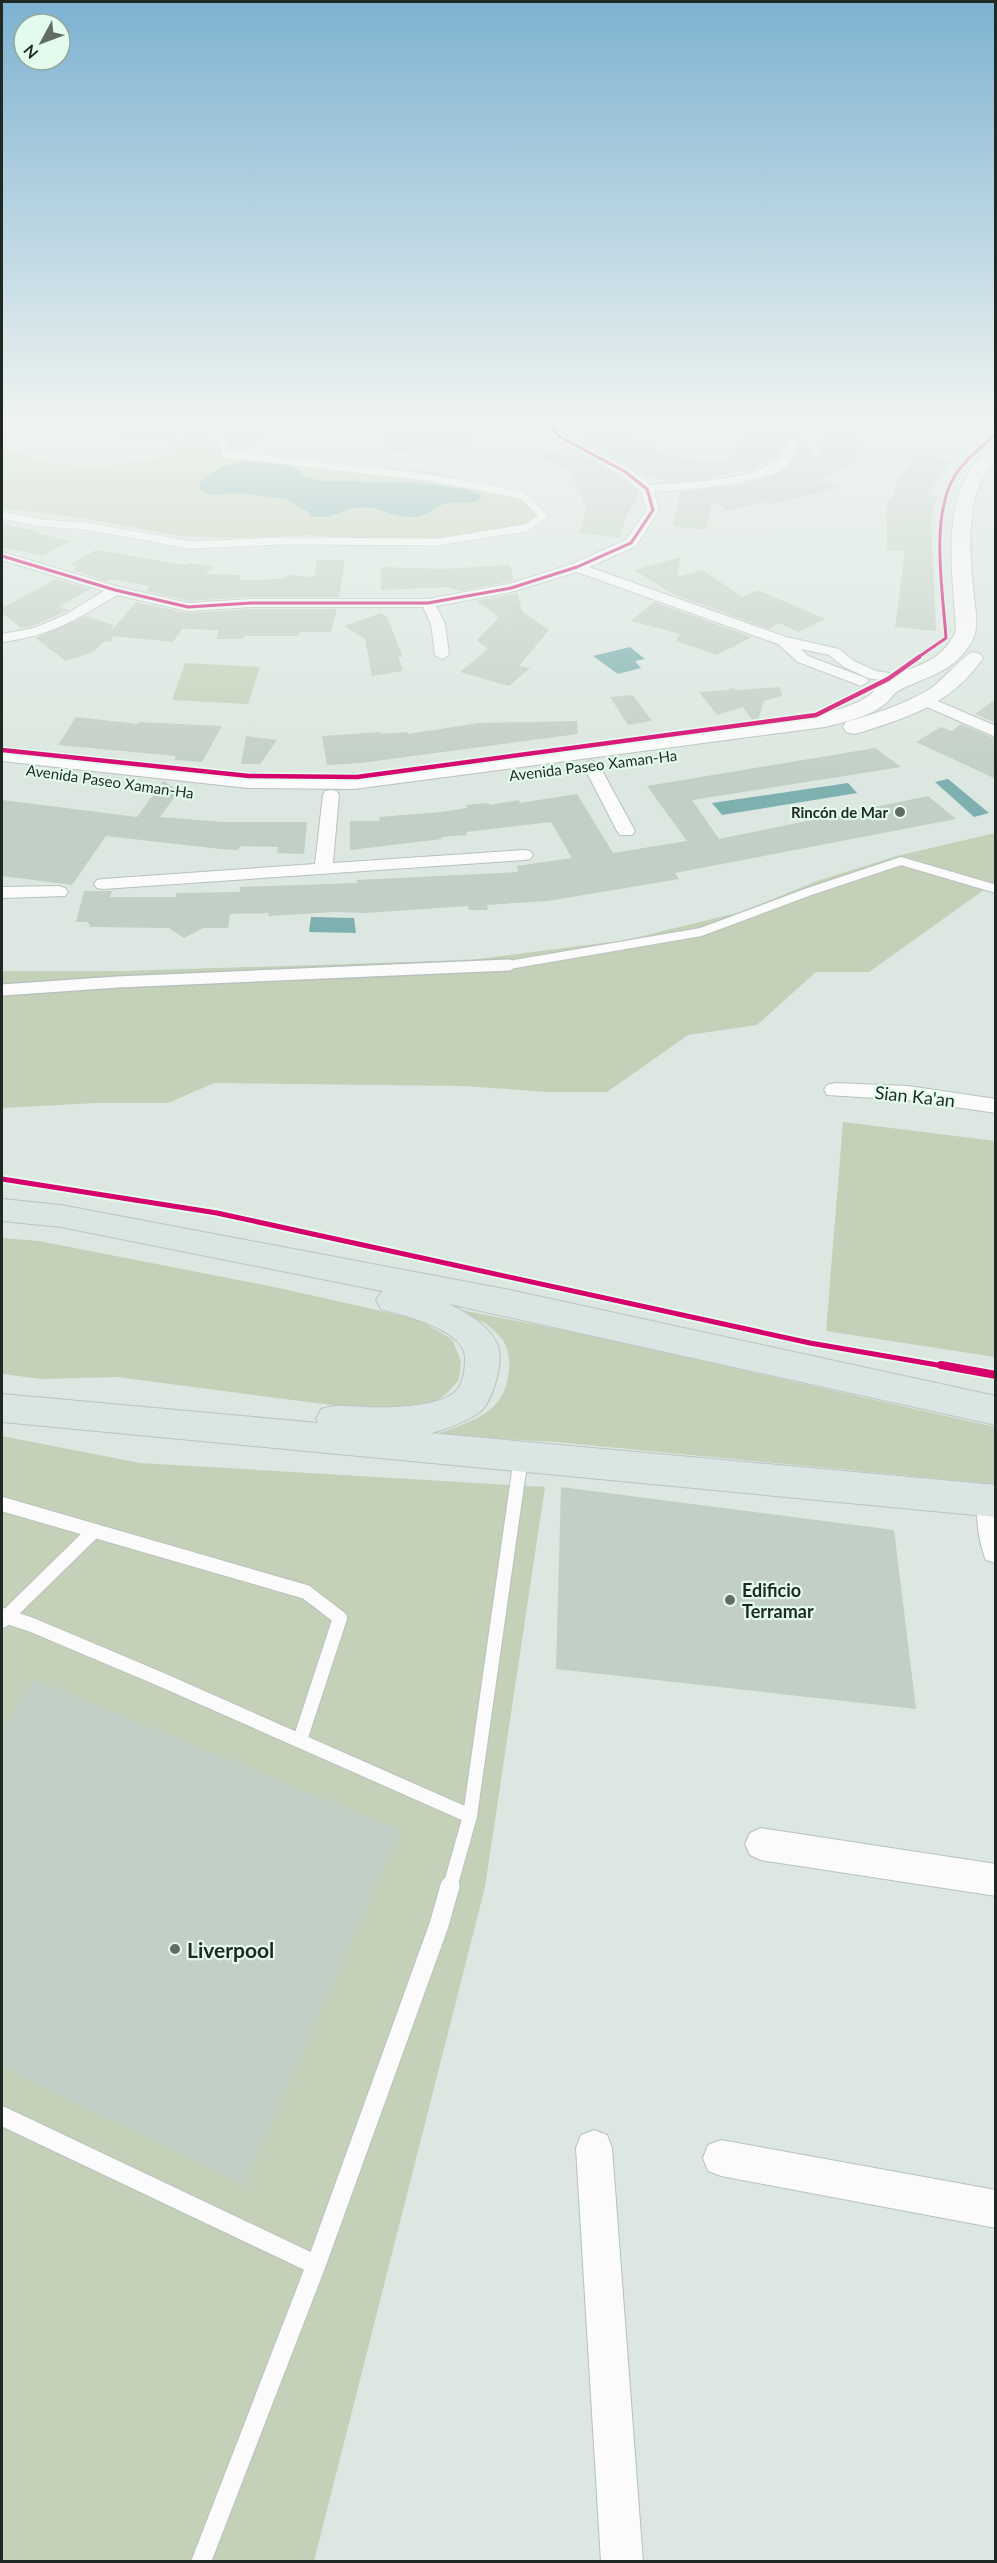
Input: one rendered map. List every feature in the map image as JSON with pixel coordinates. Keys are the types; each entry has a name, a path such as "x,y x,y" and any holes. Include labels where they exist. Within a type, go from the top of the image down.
{"highway":[{"path":"2,1210 61,1216 510,1303 996,1412"},
{"path":"11,1409 70,1398 364,1422 435,1418 469,1401 483,1371 482,1348 462,1326 429,1308 241,1263 203,1242"},
{"path":"11,1409 993,1500"}],"main road":[{"name":"Avenida Paseo Xaman-Ha","path":"2,754 223,787 423,780 591,765 815,737 857,718 886,689 910,681 945,661 963,641 966,632 962,540"},
{"name":"Avenida Paseo Xaman-Ha","path":"2,767 331,795 370,794 423,780 857,718 926,701 968,668 982,644 984,635 985,608 979,540"},
{"path":"945,661 968,668"}],"street":[{"path":"2,556 115,590 188,607 251,603 428,603 512,588 577,567 631,543 633,540"},
{"path":"577,567 782,640 834,652 849,664 873,675 910,681"},
{"path":"2,638 38,632 70,618 115,590"},
{"path":"428,603 438,624 442,655"},
{"path":"782,640 803,659 862,681 877,700"},
{"path":"926,701 996,732"},
{"path":"591,765 627,831"},
{"path":"324,867 331,795"},
{"path":"102,884 524,855"},
{"path":"2,893 59,892"},
{"name":"Sian Ka'an","path":"835,1090 908,1093 996,1106"},
{"path":"993,1500 996,1551"},
{"path":"761,1844 996,1880"},
{"path":"594,2148 622,2562"},
{"path":"721,2158 996,2209"}],"lane":[{"path":"160,540 190,545 283,541 438,542 453,540"},
{"path":"2,990 118,982 322,975 509,965 701,932 808,892 901,861 996,889"},
{"path":"201,2562 316,2265 439,1924 470,1816 521,1457"},
{"path":"2,1504 306,1592 340,1618 300,1740"},
{"path":"3,1618 94,1531"},
{"path":"3,1618 32,1625 160,1679 470,1816"},
{"path":"2,2116 316,2265"}],"green space":[{"path":"185,663 260,667 248,704 172,700"},
{"path":"995,833 995,885 988,887 869,972 816,972 757,1025 688,1035 607,1092 548,1092 464,1086 214,1083 168,1103 96,1103 2,1108 2,971 124,971 471,960 626,940 741,912 817,881 897,856"},
{"path":"843,1122 995,1141 995,1357 826,1331"},
{"path":"2,1238 39,1241 279,1288 417,1319 452,1339 461,1361 459,1380 445,1395 430,1404 408,1407 354,1408 117,1377 42,1379 2,1374"},
{"path":"461,1310 573,1332 995,1427 995,1484 555,1442 436,1435 474,1420 494,1406 506,1385 509,1370 504,1342 485,1323"},
{"path":"2,1436 140,1463 545,1487 485,1887 314,2561 2,2561"}],"water":[{"path":"630,647 645,659 635,661 641,668 618,674 593,656"},
{"path":"948,779 989,813 974,817 935,782"},
{"path":"848,783 857,793 722,815 712,803"},
{"path":"311,917 354,918 356,933 309,932"}],"building":[{"path":"2,540 70,541 43,556 2,547"},
{"path":"887,540 932,540 936,631 895,627 905,551 887,550"},
{"path":"96,550 185,565 188,563 214,567 205,574 241,575 240,580 284,579 286,575 314,577 317,560 345,560 339,597 251,597 188,601 146,591 149,586 110,579 106,581 72,570 78,567 70,565"},
{"path":"681,557 677,577 703,570 742,597 757,590 826,619 798,632 779,623 769,629 673,594 634,570"},
{"path":"510,565 514,580 508,582 461,591 446,587 381,590 381,567 442,569"},
{"path":"56,579 90,589 59,607 69,610 33,626 21,628 2,613 2,608"},
{"path":"517,593 522,611 549,630 519,666 530,668 509,686 460,672 488,649 477,640 499,617 476,601"},
{"path":"136,602 188,613 251,609 337,609 331,632 300,632 299,636 244,636 243,639 216,639 219,630 182,629 173,642 112,636 112,641 104,642 93,652 66,661 35,638 86,616 113,625 112,630"},
{"path":"654,602 752,637 717,655 676,641 680,634 631,621"},
{"path":"381,613 387,617 403,657 398,656 403,671 372,676 365,639 344,626"},
{"path":"728,687 737,690 780,687 782,696 764,701 758,720 753,721 743,707 717,715 699,692 730,690"},
{"path":"633,695 652,721 628,725 610,697"},
{"path":"996,699 996,723 975,714"},
{"path":"76,717 138,724 139,722 222,726 202,762 174,760 176,756 58,745"},
{"path":"577,721 578,734 361,763 327,765 322,736 380,732 381,734 408,732 408,734 479,723"},
{"path":"961,724 996,739 996,779 916,742 941,727 952,731"},
{"path":"246,736 277,740 260,764 241,764"},
{"path":"875,748 901,767 692,800 719,839 928,796 956,819 675,873 679,879 548,901 487,905 488,910 469,910 468,906 365,913 334,912 268,916 269,913 230,914 228,928 203,928 184,938 169,928 90,927 88,922 76,922 84,891 112,891 110,897 176,897 176,893 240,892 240,887 357,883 357,880 518,872 517,866 572,858 551,822 466,832 467,835 441,837 442,839 350,850 350,821 380,821 379,817 441,812 467,808 466,805 489,803 490,805 519,800 520,803 577,794 613,853 687,841 647,786"},
{"path":"163,781 179,791 160,817 223,822 307,822 304,854 277,853 278,847 240,846 238,850 221,849 106,836 72,885 2,876 2,800 137,817"},
{"name":"Edificio Terramar","path":"561,1487 894,1530 916,1709 556,1669"},
{"name":"Liverpool","path":"34,1679 401,1830 244,2187 2,2067 2,1728"}],"cycle path":[{"path":"2,556 115,590 188,607 251,603 428,603 511,588 577,567 631,543 633,540"},
{"path":"2,750 249,776 357,777 816,715 888,679 946,638 941,540"},
{"path":"2,1179 217,1213 810,1343 996,1375"}],"place":[{"name":"Rincón de Mar","path":"900,812"},
{"name":"Edificio Terramar","path":"730,1600"},
{"name":"Liverpool","path":"175,1949"}]}
